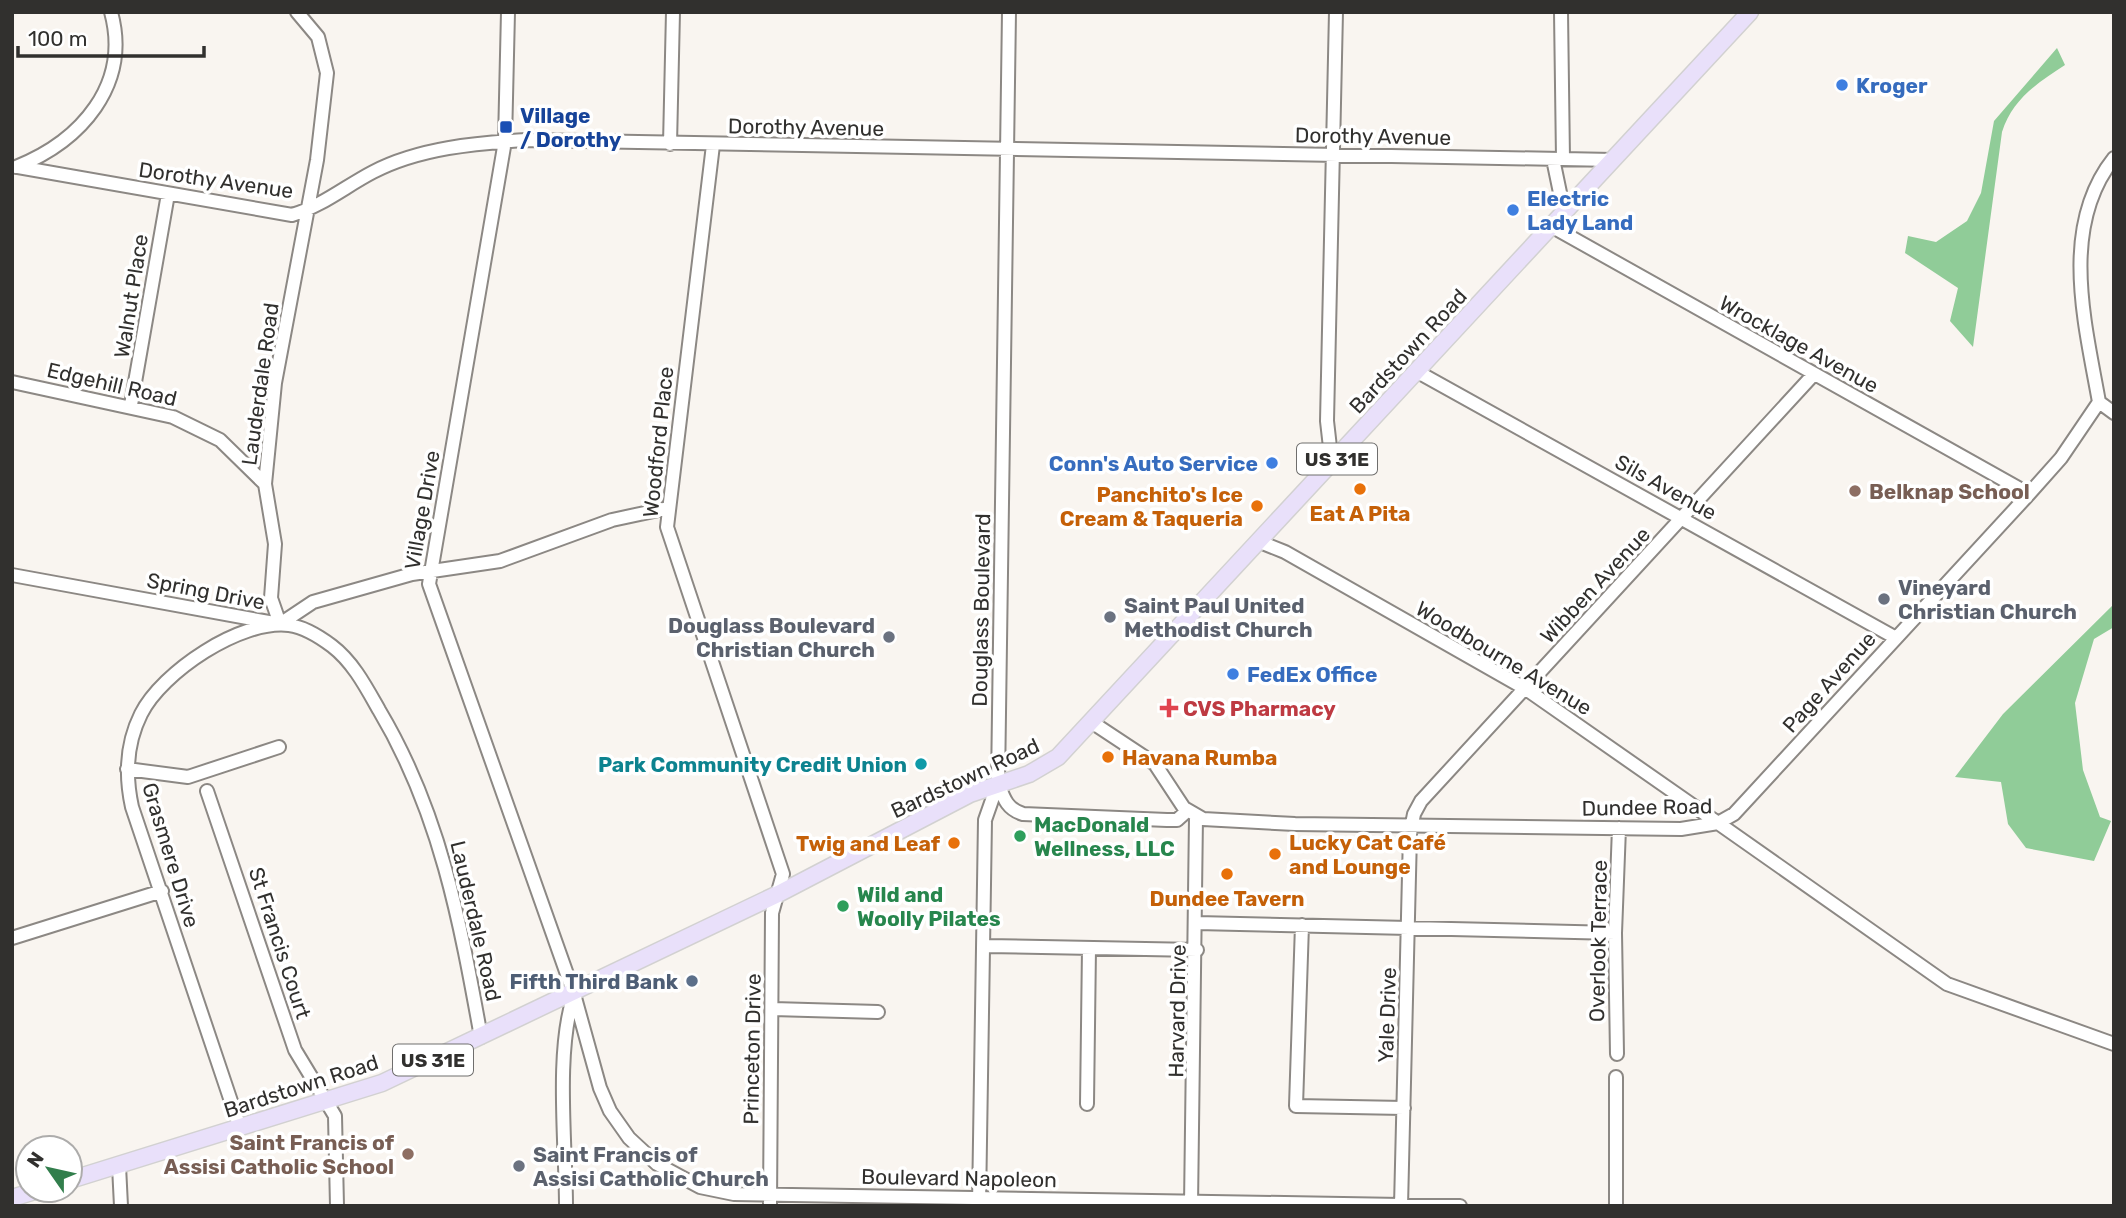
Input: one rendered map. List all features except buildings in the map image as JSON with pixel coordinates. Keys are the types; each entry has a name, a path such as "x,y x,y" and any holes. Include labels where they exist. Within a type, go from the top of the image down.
{"main road":[{"name":"Bardstown Road","path":"84,1176 382,1083 574,994 778,894 970,794 1029,774 1058,757 1093,723 1750,12"}],"street":[{"path":"15,167 78,129 103,99 114,68 116,30 111,12"},
{"name":"Lauderdale Road","path":"297,12 318,37 327,73 309,210 275,383 265,484 275,544 271,598 280,624 304,629 334,647 358,674 412,772 432,820 453,893 481,1037"},
{"name":"Village Drive","path":"508,12 505,141 429,584 574,994"},
{"path":"670,144 673,12"},
{"name":"Douglass Boulevard","path":"979,1202 985,820 998,783 1009,12"},
{"path":"1332,464 1327,421 1335,154 1336,12"},
{"path":"1561,12 1558,159 1564,212"},
{"name":"Dorothy Avenue","path":"15,167 292,215 309,210 374,171 406,158 438,150 505,141 1613,160"},
{"name":"Woodford Place","path":"713,145 667,527 783,874 778,894"},
{"path":"2114,158 2092,194 2081,253 2084,317 2099,402 2114,414"},
{"name":"Walnut Place","path":"131,405 168,194"},
{"name":"Wrocklage Avenue","path":"1551,226 2029,494"},
{"name":"Sils Avenue","path":"1416,371 1896,638"},
{"name":"Wibben Avenue","path":"1411,826 1421,801 1814,374"},
{"name":"Edgehill Road","path":"12,382 131,405 199,428 220,440 265,484"},
{"name":"Page Avenue","path":"1718,823 1734,814 2029,494 2061,458 2099,402"},
{"name":"Spring Drive","path":"12,575 280,624 313,602 433,570 500,561 612,520 668,508"},
{"name":"Woodbourne Avenue","path":"1260,542 1285,552 1526,689 1718,823"},
{"name":"Grasmere Drive","path":"240,1128 132,807 127,769 131,741 141,713 158,688 175,671 233,638 280,624"},
{"path":"1093,723 1156,764 1195,816"},
{"path":"127,769 188,777 279,747"},
{"name":"Dundee Road","path":"998,783 1006,803 1013,811 1023,814 1167,820 1195,816 1411,826 1681,829 1718,823 1947,984 2114,1044"},
{"name":"St Francis Court","path":"207,790 295,1050 335,1116 337,1206"},
{"name":"Harvard Drive","path":"1191,1203 1197,923 1195,816"},
{"name":"Yale Drive","path":"1401,1205 1411,826"},
{"name":"Overlook Terrace","path":"1617,1054 1615,933 1619,828"},
{"path":"12,938 162,891"},
{"name":"Princeton Drive","path":"770,1200 772,913 778,894"},
{"path":"1197,923 1615,933"},
{"path":"1302,925 1296,1107 1404,1108"},
{"path":"985,946 1196,950"},
{"path":"1087,1104 1089,948"},
{"path":"566,1206 565,1075 568,1012 574,994"},
{"name":"Boulevard Napoleon","path":"574,994 605,1100 619,1125 638,1148 657,1164 700,1187 770,1200 1460,1206"},
{"path":"773,1009 878,1012"},
{"path":"1616,1077 1616,1206"},
{"path":"118,1166 121,1206"}],"green space":[{"path":"2057,48 2065,65 2019,101 2002,132 1973,347 1950,321 1958,288 1905,253 1908,236 1936,242 1967,221 1981,193 1994,121"},
{"path":"2114,604 2114,627 2094,639 2075,703 2083,770 2100,817 2111,821 2094,861 2026,848 2008,824 2001,782 1955,777 2003,714"}],"place":[{"name":"Kroger","path":"1842,85"},
{"name":"Village / Dorothy","path":"506,127"},
{"name":"Electric Lady Land","path":"1513,210"},
{"name":"Conn's Auto Service","path":"1272,463"},
{"name":"Eat A Pita","path":"1360,489"},
{"name":"Belknap School","path":"1855,491"},
{"name":"Panchito's Ice Cream & Taqueria","path":"1257,506"},
{"name":"Vineyard Christian Church","path":"1884,599"},
{"name":"Saint Paul United Methodist Church","path":"1110,617"},
{"name":"Douglass Boulevard Christian Church","path":"889,637"},
{"name":"FedEx Office","path":"1233,674"},
{"name":"CVS Pharmacy","path":"1169,708"},
{"name":"Havana Rumba","path":"1108,757"},
{"name":"Park Community Credit Union","path":"921,764"},
{"name":"MacDonald Wellness, LLC","path":"1020,836"},
{"name":"Twig and Leaf","path":"954,843"},
{"name":"Lucky Cat Café and Lounge","path":"1275,854"},
{"name":"Dundee Tavern","path":"1227,874"},
{"name":"Wild and Woolly Pilates","path":"843,906"},
{"name":"Fifth Third Bank","path":"692,981"},
{"name":"Saint Francis of Assisi Catholic School","path":"408,1154"},
{"name":"Saint Francis of Assisi Catholic Church","path":"519,1166"}]}
